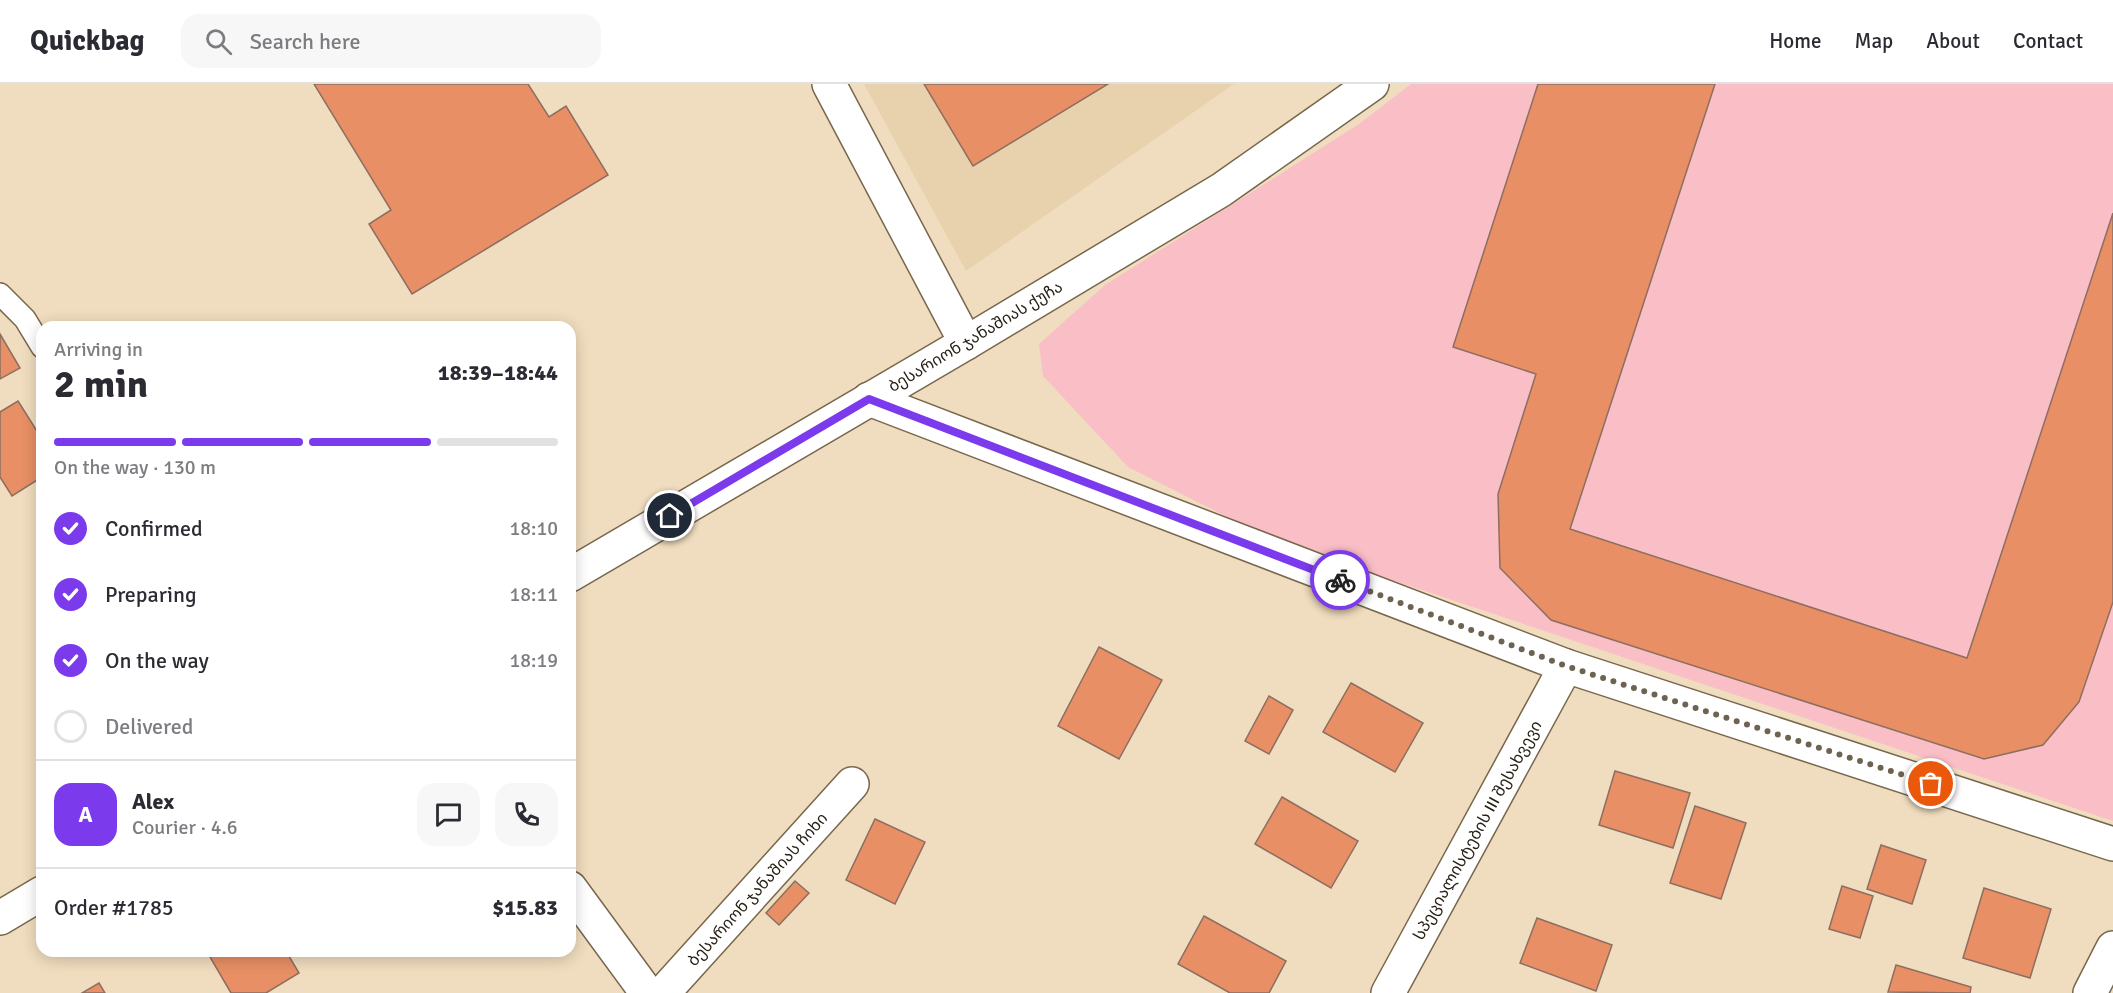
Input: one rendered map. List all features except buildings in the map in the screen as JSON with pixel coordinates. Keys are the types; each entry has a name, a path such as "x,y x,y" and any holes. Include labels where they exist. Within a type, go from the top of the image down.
{"street":[{"path":"829,84 966,343"},
{"name":"ბესარიონ ჯანაშიას ქუჩა","path":"576,571 966,343 1221,190 1372,84"},
{"path":"869,399 1566,666 2113,844"},
{"name":"სპეციალისტების III შესახვევი","path":"1388,993 1566,666"},
{"name":"ბესარიონ ჯანაშიას ჩიხი","path":"663,993 852,784"},
{"path":"0,918 36,896"},
{"path":"576,896 647,993"},
{"path":"2090,993 2113,948"}],"lane":[{"path":"0,294 25,319 36,337"}],"shaded area":[{"path":"864,84 1234,84 966,271"},
{"path":"1411,84 2113,84 2113,821 1275,541 1128,467 1043,376 1039,344 1105,285 1359,124"}],"way so far":[{"path":"1340,580 1566,666 1931,784"}],"route":[{"path":"670,516 869,399 1340,580"}]}
